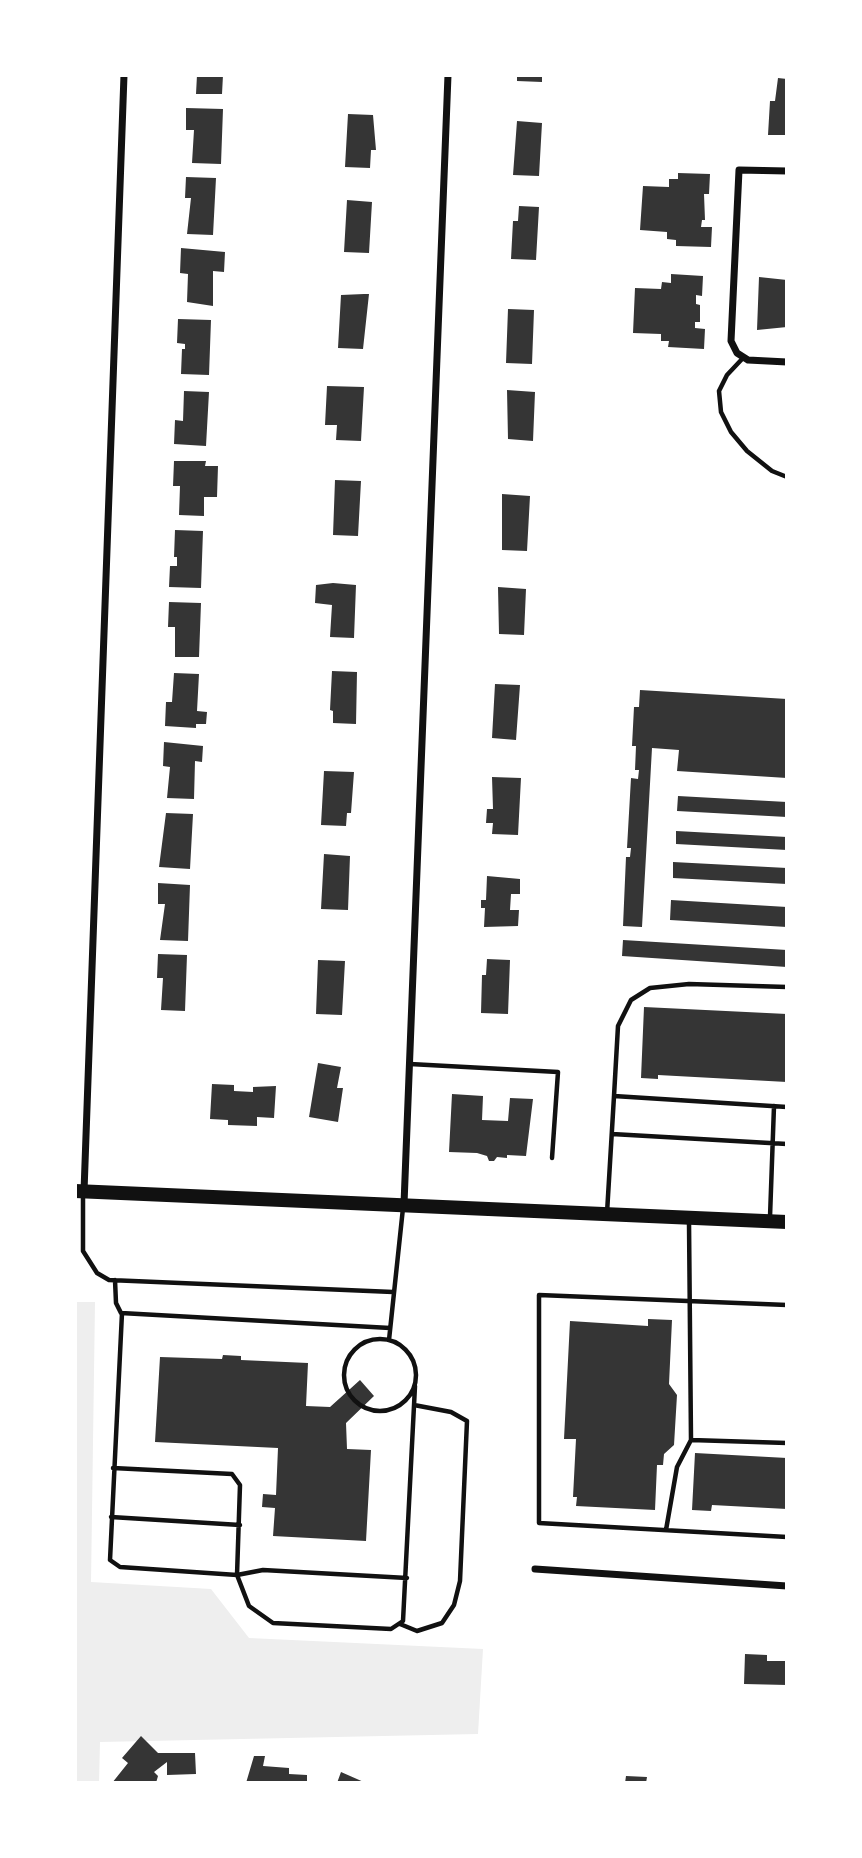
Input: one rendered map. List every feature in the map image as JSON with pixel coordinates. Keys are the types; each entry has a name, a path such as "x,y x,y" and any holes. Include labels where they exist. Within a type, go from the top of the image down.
{"main road":[{"path":"79,1191 787,1222"}],"street":[{"path":"79,1191 124,75"},
{"path":"404,1204 448,75"},
{"path":"787,172 739,170 731,341 743,358 757,362 787,362"},
{"path":"535,1569 787,1586"}],"lane":[{"path":"743,358 727,375 719,391 721,412 731,432 747,451 772,471 787,477"},
{"path":"607,1213 618,1026 631,1000 650,988 689,984 787,987"},
{"path":"409,1064 558,1072 552,1158"},
{"path":"614,1096 787,1107"},
{"path":"769,1222 774,1106"},
{"path":"612,1134 787,1144"},
{"path":"79,1191 83,1251 97,1273 116,1280 393,1292"},
{"path":"389,1340 404,1204"},
{"path":"666,1530 677,1467 691,1440 689,1217"},
{"path":"116,1280 116,1303 122,1313 109,1555 114,1565 237,1575 262,1570 407,1578"},
{"path":"787,1306 539,1295 539,1523 787,1537"},
{"path":"122,1313 390,1328"},
{"path":"113,1468 232,1474 240,1485 237,1575 249,1606 273,1623 391,1629 400,1624 406,1616 416,1374 408,1352 389,1340 377,1339 355,1349 345,1370 349,1393 356,1402 378,1411 401,1405 415,1386"},
{"path":"400,1624 417,1631 442,1623 454,1605 460,1581 467,1421 452,1412 414,1405"},
{"path":"691,1440 787,1443"},
{"path":"111,1517 240,1525"}],"shaded area":[{"path":"75,1302 95,1302 91,1582 211,1589 249,1638 483,1649 478,1734 100,1742 99,1783 75,1783"}],"building":[{"path":"197,75 223,75 222,94 196,94"},
{"path":"517,75 542,75 542,82 517,81"},
{"path":"778,78 787,79 787,135 768,135 770,101 775,101"},
{"path":"186,108 223,109 221,164 192,163 194,130 186,130"},
{"path":"348,114 373,115 376,150 371,150 370,168 345,167"},
{"path":"517,121 542,123 539,176 513,175"},
{"path":"678,173 710,174 709,194 704,194 705,220 702,220 701,227 712,227 711,247 676,246 676,240 667,239 667,232 640,230 643,186 669,187 669,179 678,179"},
{"path":"186,177 216,178 213,235 187,234 191,198 185,198"},
{"path":"347,200 372,202 369,253 344,252"},
{"path":"519,206 539,207 536,260 511,259 513,221 518,221"},
{"path":"181,248 225,252 224,272 213,271 213,306 187,302 188,274 180,273"},
{"path":"671,274 703,276 702,296 696,295 696,304 700,305 700,322 695,322 695,328 705,329 704,349 668,347 669,341 661,341 661,334 633,333 635,288 661,289 662,282 671,283"},
{"path":"759,277 787,280 787,327 757,330"},
{"path":"369,294 363,349 338,348 341,295"},
{"path":"508,309 534,310 532,364 506,363"},
{"path":"178,319 211,320 209,375 181,374 182,349 185,349 185,344 177,343"},
{"path":"327,386 364,387 361,441 336,440 337,425 325,425"},
{"path":"507,390 535,392 533,441 508,439"},
{"path":"184,391 209,392 206,446 174,444 175,420 183,421"},
{"path":"174,461 206,461 205,466 218,466 217,497 204,497 204,516 179,515 180,486 173,486"},
{"path":"335,480 361,481 358,536 333,535"},
{"path":"502,494 530,496 527,551 502,550"},
{"path":"175,530 203,531 201,588 169,587 170,566 177,566 177,557 174,557"},
{"path":"316,585 356,585 354,638 330,637 332,605 315,603"},
{"path":"498,587 526,589 524,635 499,634"},
{"path":"169,602 201,603 199,657 175,657 175,627 168,627"},
{"path":"332,671 357,672 356,724 333,723 333,711 330,710"},
{"path":"174,673 199,674 197,711 207,712 206,724 196,724 196,728 165,726 166,702 172,702"},
{"path":"495,684 520,685 516,740 492,738"},
{"path":"640,690 787,699 787,778 677,771 679,750 652,748 642,927 623,926 626,857 630,857 631,848 627,848 631,778 638,779 639,770 635,770 636,746 632,746 634,707 639,707"},
{"path":"164,742 203,746 202,762 195,761 194,799 167,798 170,767 163,766"},
{"path":"324,771 354,772 351,813 347,813 346,826 321,825"},
{"path":"492,777 521,778 518,835 492,834 493,823 486,823 487,809 493,809"},
{"path":"678,796 787,802 787,817 677,811"},
{"path":"166,813 193,814 190,869 159,867"},
{"path":"676,831 787,837 787,850 676,844"},
{"path":"324,854 350,856 348,910 321,909"},
{"path":"673,862 787,868 787,884 673,878"},
{"path":"487,876 520,879 520,894 511,894 510,910 519,910 518,926 484,927 485,908 481,908 481,900 486,900"},
{"path":"158,883 190,885 188,941 160,940 165,904 158,904"},
{"path":"671,900 787,907 787,927 670,920"},
{"path":"623,940 787,950 787,967 622,956"},
{"path":"158,954 187,955 185,1011 161,1010 163,978 157,978"},
{"path":"487,959 510,960 508,1014 481,1013 482,975 486,975"},
{"path":"318,960 345,961 342,1015 316,1014"},
{"path":"644,1007 787,1014 787,1082 658,1075 658,1079 641,1078"},
{"path":"318,1063 341,1067 337,1088 343,1088 338,1122 309,1117"},
{"path":"212,1084 234,1085 234,1091 253,1092 253,1087 276,1086 274,1118 257,1117 257,1126 228,1125 228,1120 210,1119"},
{"path":"452,1094 483,1096 482,1120 508,1121 510,1098 533,1099 526,1156 507,1155 507,1158 497,1157 494,1161 489,1161 487,1156 477,1153 449,1152"},
{"path":"648,1319 672,1320 669,1384 677,1395 674,1445 664,1454 663,1465 657,1465 655,1510 576,1506 577,1497 573,1497 576,1439 564,1439 570,1321 648,1326"},
{"path":"223,1355 241,1356 241,1360 308,1363 306,1406 330,1407 360,1380 374,1396 346,1423 347,1449 371,1450 366,1541 273,1536 275,1508 262,1507 263,1494 276,1495 278,1448 155,1442 160,1357 222,1359"},
{"path":"695,1453 787,1458 787,1509 712,1505 711,1511 692,1510"},
{"path":"745,1654 767,1655 767,1661 787,1661 787,1685 744,1684"},
{"path":"141,1736 158,1753 195,1753 196,1774 167,1775 167,1762 154,1772 158,1776 156,1783 112,1783 128,1763 122,1758"},
{"path":"254,1756 265,1756 263,1766 289,1768 289,1774 307,1775 307,1783 246,1783"},
{"path":"341,1772 366,1783 337,1783"},
{"path":"626,1776 647,1777 646,1783 625,1783"}]}
